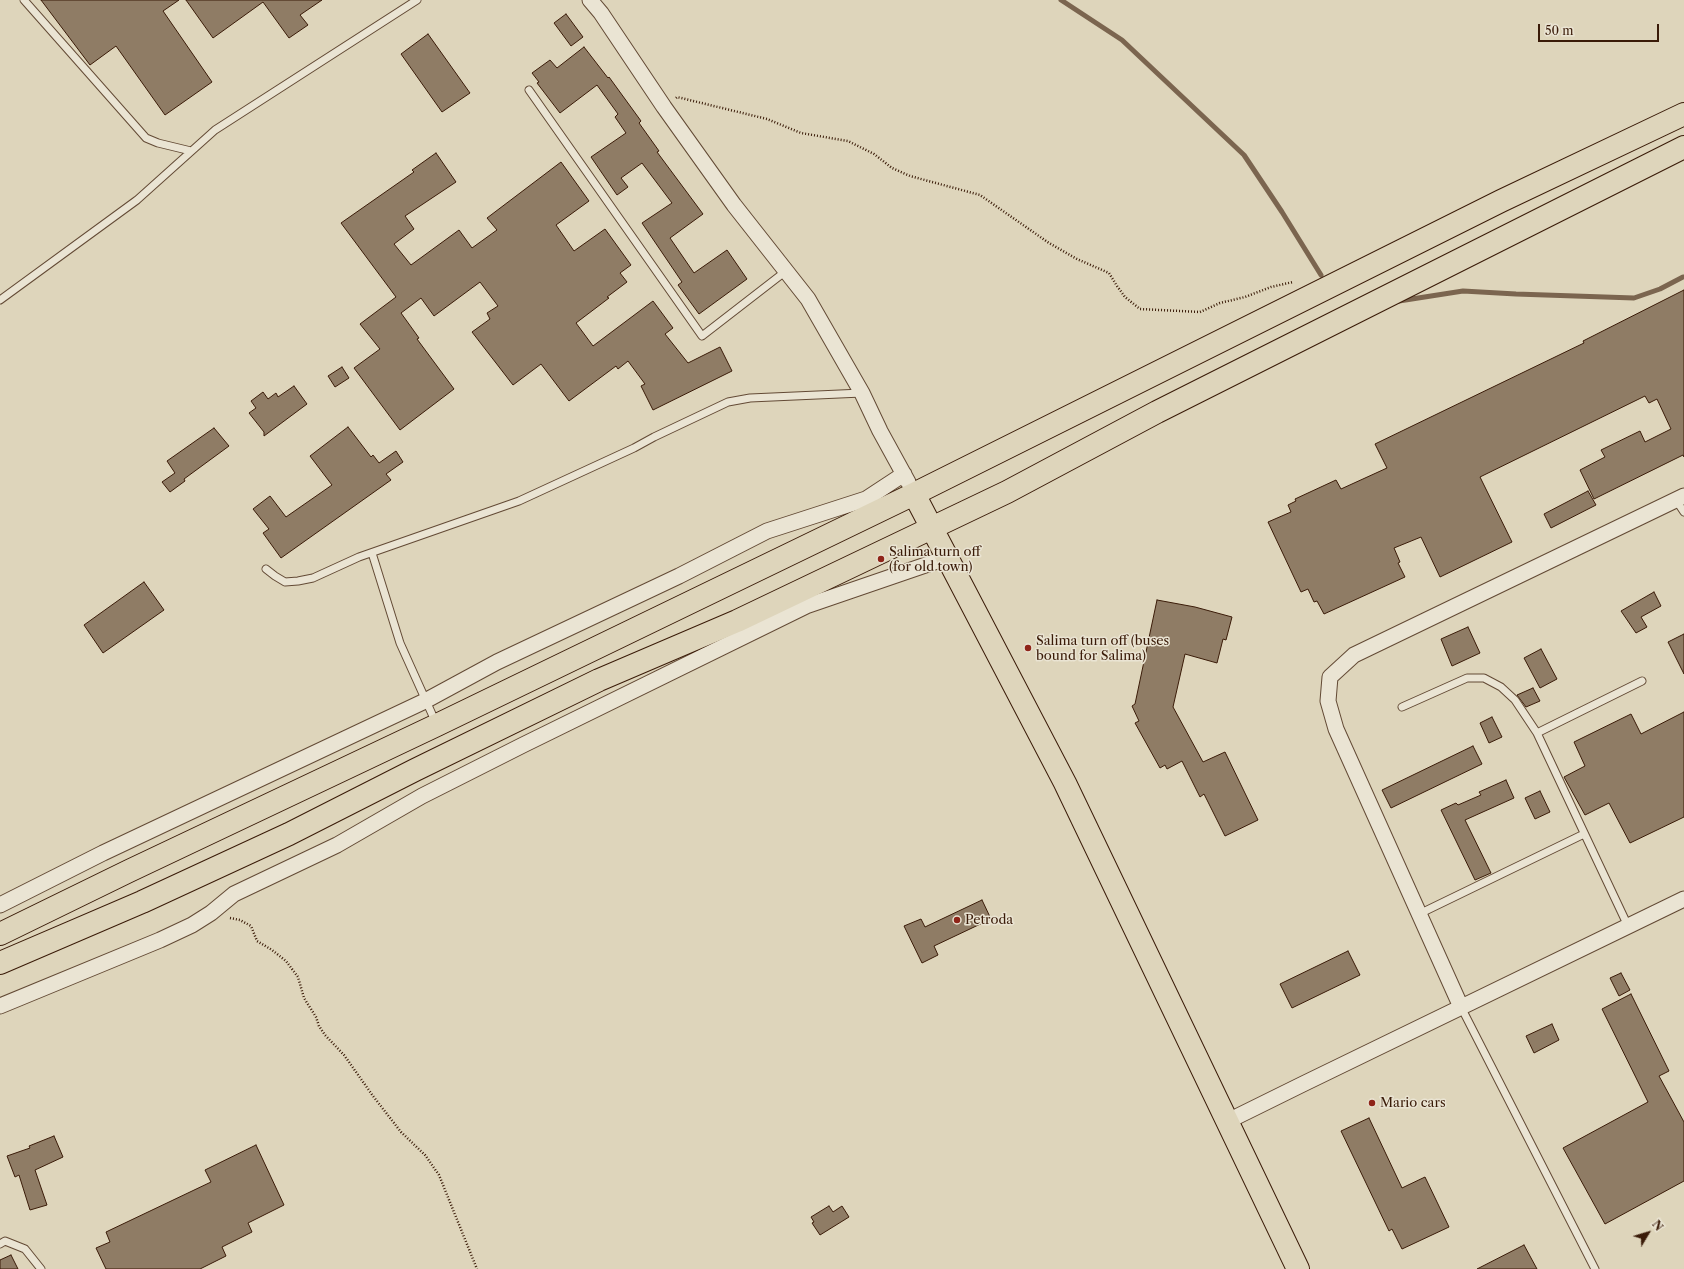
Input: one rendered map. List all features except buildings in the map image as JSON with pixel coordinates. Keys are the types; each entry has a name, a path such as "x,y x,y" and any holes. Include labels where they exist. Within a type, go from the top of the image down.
{"highway":[{"path":"0,934 914,494 1501,202 1684,114"},
{"path":"0,963 142,902 288,834 599,680 737,621 1007,492 1157,412 1684,147"},
{"path":"914,494 946,558 992,642 1065,783 1298,1269"}],"street":[{"path":"590,0 601,13 664,107 734,204 808,299 862,393 880,431 914,494"},
{"path":"0,906 103,853 425,701 497,662 679,576 767,531 866,499 904,474"},
{"path":"1461,1007 1336,729 1328,701 1330,677 1354,655 1681,503"},
{"path":"0,1006 160,940 192,925 211,913 234,894 337,845 422,796 516,748 806,606 946,558"},
{"path":"1228,1122 1310,1080 1684,899"}],"lane":[{"path":"24,0 146,138 158,143 191,151"},
{"path":"0,300 137,200 215,130 253,104 417,0"},
{"path":"529,90 702,336 786,271"},
{"path":"266,569 285,582 313,578 372,552 519,501 728,402 757,398 862,393"},
{"path":"372,552 400,643 425,701 437,724"},
{"path":"1402,707 1467,678 1484,678 1501,687 1515,700 1537,733 1628,926"},
{"path":"1537,733 1642,681"},
{"path":"1419,914 1584,834"},
{"path":"1461,1007 1595,1269"},
{"path":"0,1244 5,1241 25,1250 41,1269"}],"path":[{"path":"664,107 677,97 767,119 801,132 848,141 874,154 892,168 910,176 980,195 1048,243 1077,259 1109,273 1116,286 1125,297 1140,309 1200,312 1220,303 1245,297 1271,287 1298,281 1324,291"},
{"path":"211,913 240,920 251,926 257,941 286,961 298,976 304,998 325,1035 344,1055 401,1132 425,1155 439,1175 477,1269"}],"waterway":[{"path":"1061,0 1122,40 1244,155 1321,275"},
{"path":"1399,301 1463,291 1634,298 1660,289 1683,277"}],"place":[{"name":"Salima turn off (for old town)","path":"881,559"},
{"name":"Salima turn off (buses bound for Salima)","path":"1028,648"},
{"name":"Petroda","path":"957,920"},
{"name":"Mario cars","path":"1372,1103"}]}
